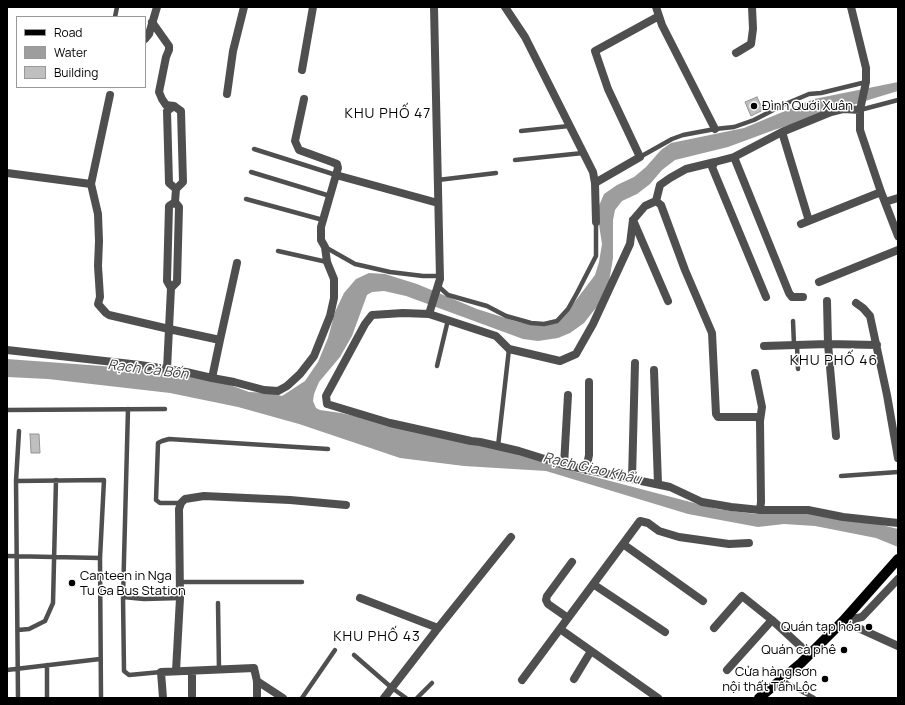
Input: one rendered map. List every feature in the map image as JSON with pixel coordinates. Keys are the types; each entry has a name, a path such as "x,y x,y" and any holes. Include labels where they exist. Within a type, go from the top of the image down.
{"main road":[{"path":"759,698 782,680 843,621 898,559"}],"street":[{"path":"146,38 149,34 157,7"},
{"path":"227,94 233,51 244,7"},
{"path":"302,70 313,7"},
{"path":"430,312 440,276 434,7"},
{"path":"505,7 525,37 593,172 596,222"},
{"path":"656,7 662,25 715,129"},
{"path":"736,53 751,44 753,29 752,7"},
{"path":"851,7 866,68 866,82 860,107 860,130 881,192 895,221 898,236"},
{"path":"594,183 640,157 608,89 595,51 659,16"},
{"path":"152,22 169,46 170,50 166,57 159,92 166,105 174,106 181,111 183,182 176,190 175,202 180,208 177,282 171,288 167,369"},
{"path":"110,95 91,184 98,214 98,266 100,297 98,304 106,314 220,340"},
{"path":"7,350 112,361 167,369 264,390 278,391 287,386 300,374 314,356 330,316 334,298 334,279 327,262 326,247 321,240 321,227 338,168 337,164 299,150 295,141 304,99"},
{"path":"174,106 167,111 169,183 176,190"},
{"path":"656,201 660,185 686,169 734,157 782,132 843,109 860,107"},
{"path":"782,132 805,223 881,192"},
{"path":"734,157 788,292 792,296 803,297"},
{"path":"715,162 712,167 766,297"},
{"path":"7,173 91,184"},
{"path":"336,175 438,203"},
{"path":"885,202 898,198"},
{"path":"656,201 645,206 633,220 630,244 594,324 576,354 560,361 509,349 496,336 448,320 430,312 372,315 365,324 326,396 326,404 390,423 519,451 564,465 670,487 702,502 760,510 808,510 843,517 898,523"},
{"path":"656,201 661,205 685,270 712,333 716,414 718,417 758,417 760,421"},
{"path":"633,220 668,301"},
{"path":"819,282 898,250"},
{"path":"212,378 237,263"},
{"path":"826,300 828,344 836,436"},
{"path":"856,303 864,308 870,316 887,395 898,458"},
{"path":"764,346 828,344 876,345"},
{"path":"632,479 635,363"},
{"path":"654,370 658,484"},
{"path":"755,373 762,407 760,421 762,502 760,510"},
{"path":"586,470 589,455 589,382"},
{"path":"564,465 568,395"},
{"path":"176,671 180,598 179,509 181,503 185,499 204,496 290,500 346,505"},
{"path":"522,680 640,522 648,523 659,531 679,537 729,544 748,543"},
{"path":"384,698 511,537"},
{"path":"623,544 703,601"},
{"path":"568,618 548,604 546,600 547,596 572,562"},
{"path":"843,621 862,617 898,579"},
{"path":"593,584 665,632"},
{"path":"714,628 742,596 772,620 809,654"},
{"path":"360,598 438,628"},
{"path":"727,670 772,620"},
{"path":"843,621 898,646"},
{"path":"560,629 658,698"},
{"path":"574,679 591,651"},
{"path":"163,698 161,672 254,668 257,681 256,698"},
{"path":"192,671 192,698"},
{"path":"257,681 283,698"}],"lane":[{"path":"640,157 672,139 683,135 734,127 754,120 782,105 809,94 821,93 866,82"},
{"path":"860,107 898,100"},
{"path":"521,131 570,126"},
{"path":"254,150 336,175"},
{"path":"515,160 584,153"},
{"path":"251,172 330,196"},
{"path":"438,180 496,173"},
{"path":"246,199 323,220"},
{"path":"438,286 448,295 487,306 506,316 531,323 544,324 557,321 568,309 574,299 596,256 596,222"},
{"path":"326,247 355,264 390,272 423,276 440,276"},
{"path":"278,250 327,262"},
{"path":"437,366 448,320"},
{"path":"793,321 798,369"},
{"path":"498,446 509,349"},
{"path":"128,409 123,597 124,671 129,675 161,672"},
{"path":"7,410 166,409"},
{"path":"18,698 18,556 16,481 19,431"},
{"path":"181,503 160,503 156,500 158,443 162,441 169,439 328,449"},
{"path":"840,476 898,472"},
{"path":"18,630 29,629 45,622 53,603 56,480"},
{"path":"16,481 104,480 100,558 101,698"},
{"path":"7,556 100,558"},
{"path":"180,582 302,582"},
{"path":"123,597 144,599 180,598"},
{"path":"218,604 219,670"},
{"path":"302,698 335,650"},
{"path":"354,655 392,688 406,698"},
{"path":"7,670 100,659"},
{"path":"47,665 47,698"},
{"path":"782,680 814,698"},
{"path":"417,698 432,683"}],"water":[{"path":"898,82 898,91 774,130 728,147 675,160 662,170 650,184 637,194 622,201 615,210 613,220 613,258 609,282 599,304 584,323 570,333 558,338 538,341 523,339 406,296 384,291 372,292 367,295 352,336 340,357 319,382 313,401 316,408 320,410 341,413 519,452 576,472 717,509 756,514 795,511 866,521 898,529 898,547 876,538 815,526 784,524 758,527 688,514 546,471 464,466 400,458 299,424 238,407 170,393 48,379 7,377 7,359 175,373 225,383 249,392 270,393 282,396 305,381 318,362 328,338 335,312 344,293 356,279 369,273 385,274 417,284 477,309 518,322 543,326 556,323 564,316 595,275 602,244 598,208 604,194 617,185 634,177 646,167 661,150 671,143 744,128 814,99"}],"building":[{"name":"Đình Quới Xuân","path":"757,97 763,110 751,116 745,102"},
{"path":"30,434 39,434 40,453 31,453"}],"place":[{"name":"Đình Quới Xuân","path":"754,106"},
{"name":"Canteen in Nga Tu Ga Bus Station","path":"72,583"},
{"name":"Quán tạp hóa","path":"869,627"},
{"name":"Quán cà phê","path":"844,650"},
{"name":"Cửa hàng sơn nội thất Tấn Lộc","path":"825,679"}],"district":[{"name":"KHU PHỐ 47","path":"388,114"},
{"name":"KHU PHỐ 46","path":"834,361"},
{"name":"KHU PHỐ 43","path":"377,637"}],"water label":[{"name":"Rạch Cả Bốn","path":"148,370"},
{"name":"Rạch Giao Khẩu","path":"592,469"}]}
